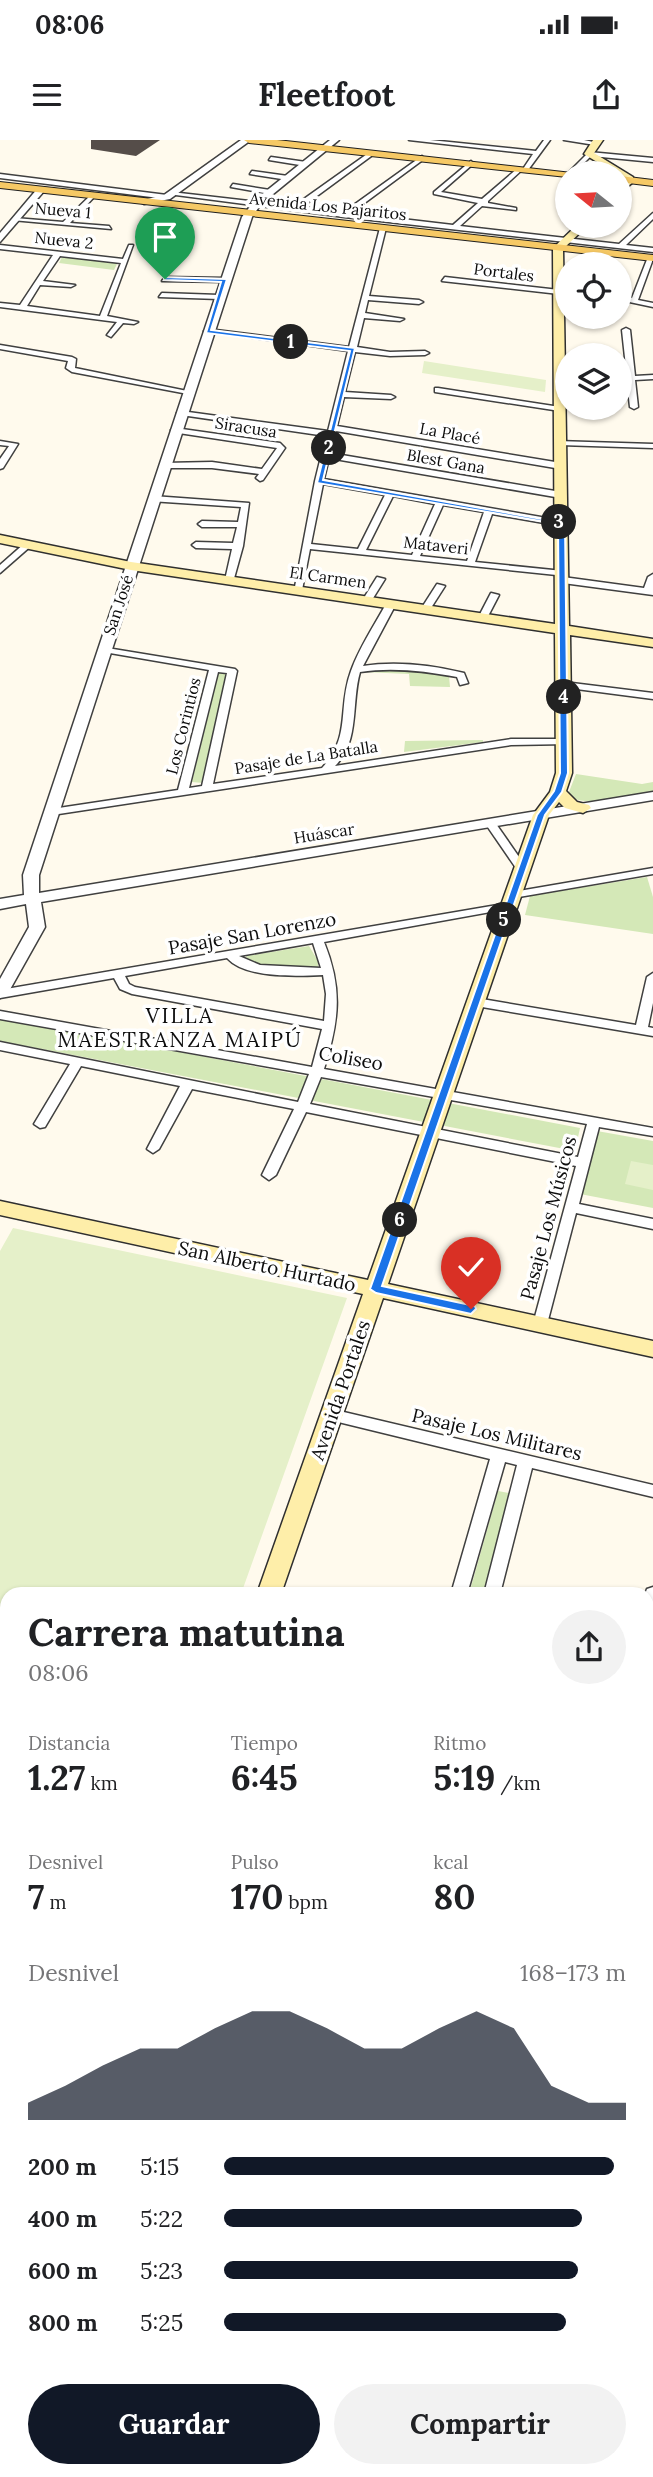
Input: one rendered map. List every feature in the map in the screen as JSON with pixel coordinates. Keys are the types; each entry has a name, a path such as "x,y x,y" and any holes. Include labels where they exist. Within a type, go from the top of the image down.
{"main road":[{"path":"248,140 331,144 372,153 555,172"},
{"path":"596,141 589,154 598,161"},
{"path":"632,181 653,183"},
{"name":"Avenida Los Pajaritos","path":"0,185 145,201 251,209 383,228 652,256"},
{"path":"558,248 568,239"},
{"name":"Avenida Portales","path":"558,248 559,252"},
{"name":"Avenida Portales","path":"271,1587 541,815 558,792 565,768 560,420"},
{"name":"El Carmen","path":"0,540 131,566 653,642"},
{"path":"558,792 570,805 583,808"},
{"name":"San Alberto Hurtado","path":"1,1209 653,1349"}],"street":[{"path":"145,201 169,196 248,140"},
{"path":"412,140 538,153"},
{"path":"454,227 523,169 547,140"},
{"path":"567,140 596,141"},
{"path":"251,209 331,144"},
{"path":"295,209 372,153"},
{"path":"582,161 589,154 653,160"},
{"path":"344,215 422,158"},
{"path":"271,159 306,164"},
{"path":"471,163 436,193 514,209"},
{"path":"253,173 288,178"},
{"name":"Avenida Los Pajaritos","path":"0,176 169,196 251,209 295,209 568,239 621,246 652,256"},
{"path":"233,186 270,192"},
{"path":"445,186 469,190"},
{"path":"0,239 41,190"},
{"path":"481,192 493,194"},
{"path":"66,223 93,195"},
{"name":"San José","path":"0,994 37,927 38,916 29,885 175,430 251,209"},
{"path":"621,246 653,215"},
{"name":"Nueva 1","path":"15,220 109,228"},
{"path":"297,590 319,481 334,431 383,228"},
{"path":"103,318 131,246"},
{"name":"Nueva 2","path":"0,247 97,254 125,261"},
{"path":"22,308 58,253"},
{"path":"652,256 634,302 653,305"},
{"path":"165,279 225,280"},
{"name":"Portales","path":"445,279 555,293"},
{"path":"38,283 71,285"},
{"path":"162,295 219,297"},
{"path":"366,298 419,302"},
{"path":"0,305 83,319 103,318 134,322"},
{"path":"361,315 400,320"},
{"path":"111,335 121,321"},
{"path":"626,330 628,343"},
{"path":"208,331 353,350 394,354 425,353"},
{"path":"0,347 50,357 69,357 72,359 72,370 188,392"},
{"path":"634,407 632,379 653,377"},
{"path":"438,390 555,408"},
{"path":"342,394 391,397"},
{"name":"La Placé","path":"181,413 334,431 561,466"},
{"name":"Siracusa","path":"164,466 212,465 262,475 281,448 280,445 175,430"},
{"path":"0,443 14,444 0,466"},
{"path":"560,443 653,446"},
{"name":"Blest Gana","path":"327,456 561,495"},
{"path":"319,481 561,523"},
{"path":"361,552 390,493"},
{"path":"153,499 247,506 230,580"},
{"path":"415,558 440,502"},
{"path":"470,564 489,510"},
{"path":"202,524 243,525"},
{"path":"0,570 28,545"},
{"path":"196,545 239,546"},
{"name":"Mataveri","path":"306,546 470,564 650,592"},
{"path":"650,592 653,577"},
{"path":"367,601 380,579"},
{"path":"426,609 440,586"},
{"path":"483,618 494,595"},
{"path":"324,770 337,760 340,753 350,727 349,692 356,670 391,604"},
{"name":"Los Corintios","path":"104,649 232,671 207,788"},
{"path":"363,654 371,662 388,666 461,675 463,682"},
{"path":"356,670 388,666"},
{"name":"Los Corintios","path":"183,791 214,669"},
{"path":"564,685 653,696"},
{"name":"Pasaje de La Batalla","path":"52,812 519,741 565,742"},
{"path":"340,753 364,764"},
{"name":"Huáscar","path":"0,904 653,796"},
{"path":"490,823 522,869"},
{"name":"Pasaje San Lorenzo","path":"0,994 317,939 652,873"},
{"path":"270,1175 316,1071 328,1026 332,1002 328,971 317,939"},
{"path":"230,954 238,963 279,971 328,971"},
{"path":"118,974 124,986 132,990 328,1026"},
{"path":"476,1002 647,1031 653,977"},
{"name":"Coliseo","path":"0,1014 653,1132"},
{"path":"0,1046 583,1163"},
{"path":"40,1124 77,1062"},
{"path":"153,1149 188,1084"},
{"name":"Pasaje Los Músicos","path":"540,1324 594,1121"},
{"path":"571,1207 653,1224"},
{"name":"Pasaje Los Militares","path":"331,1415 653,1491"},
{"path":"461,1587 499,1455"},
{"path":"494,1587 526,1461"}],"green space":[{"path":"63,255 118,262 114,270 59,263"},
{"path":"424,361 546,380 545,392 422,373"},
{"path":"383,668 449,676 450,687 410,686 409,674 363,672"},
{"path":"218,673 229,673 203,783 192,782"},
{"path":"405,741 483,742 404,752"},
{"path":"576,774 642,784 653,782 653,793 610,801 578,800 567,797"},
{"path":"647,877 653,897 653,934 525,915 530,896"},
{"path":"309,946 318,961 318,969 250,966 246,956"},
{"path":"0,1018 580,1128 575,1151 0,1041"},
{"path":"597,1131 653,1141 653,1208 580,1194"},
{"path":"631,1161 653,1165 653,1190 625,1184"},
{"path":"13,1228 347,1298 244,1587 0,1587 0,1251"},
{"path":"498,1491 514,1494 489,1587 471,1587"}],"building":[{"path":"91,140 160,140 136,156 91,149"}],"district":[{"name":"VILLA MAESTRANZA MAIPÚ","path":"180,1027"}],"route":[{"path":"165,279 225,280 208,331 353,350 319,481 561,523 564,773 558,792 541,815 376,1289 471,1309"}]}
